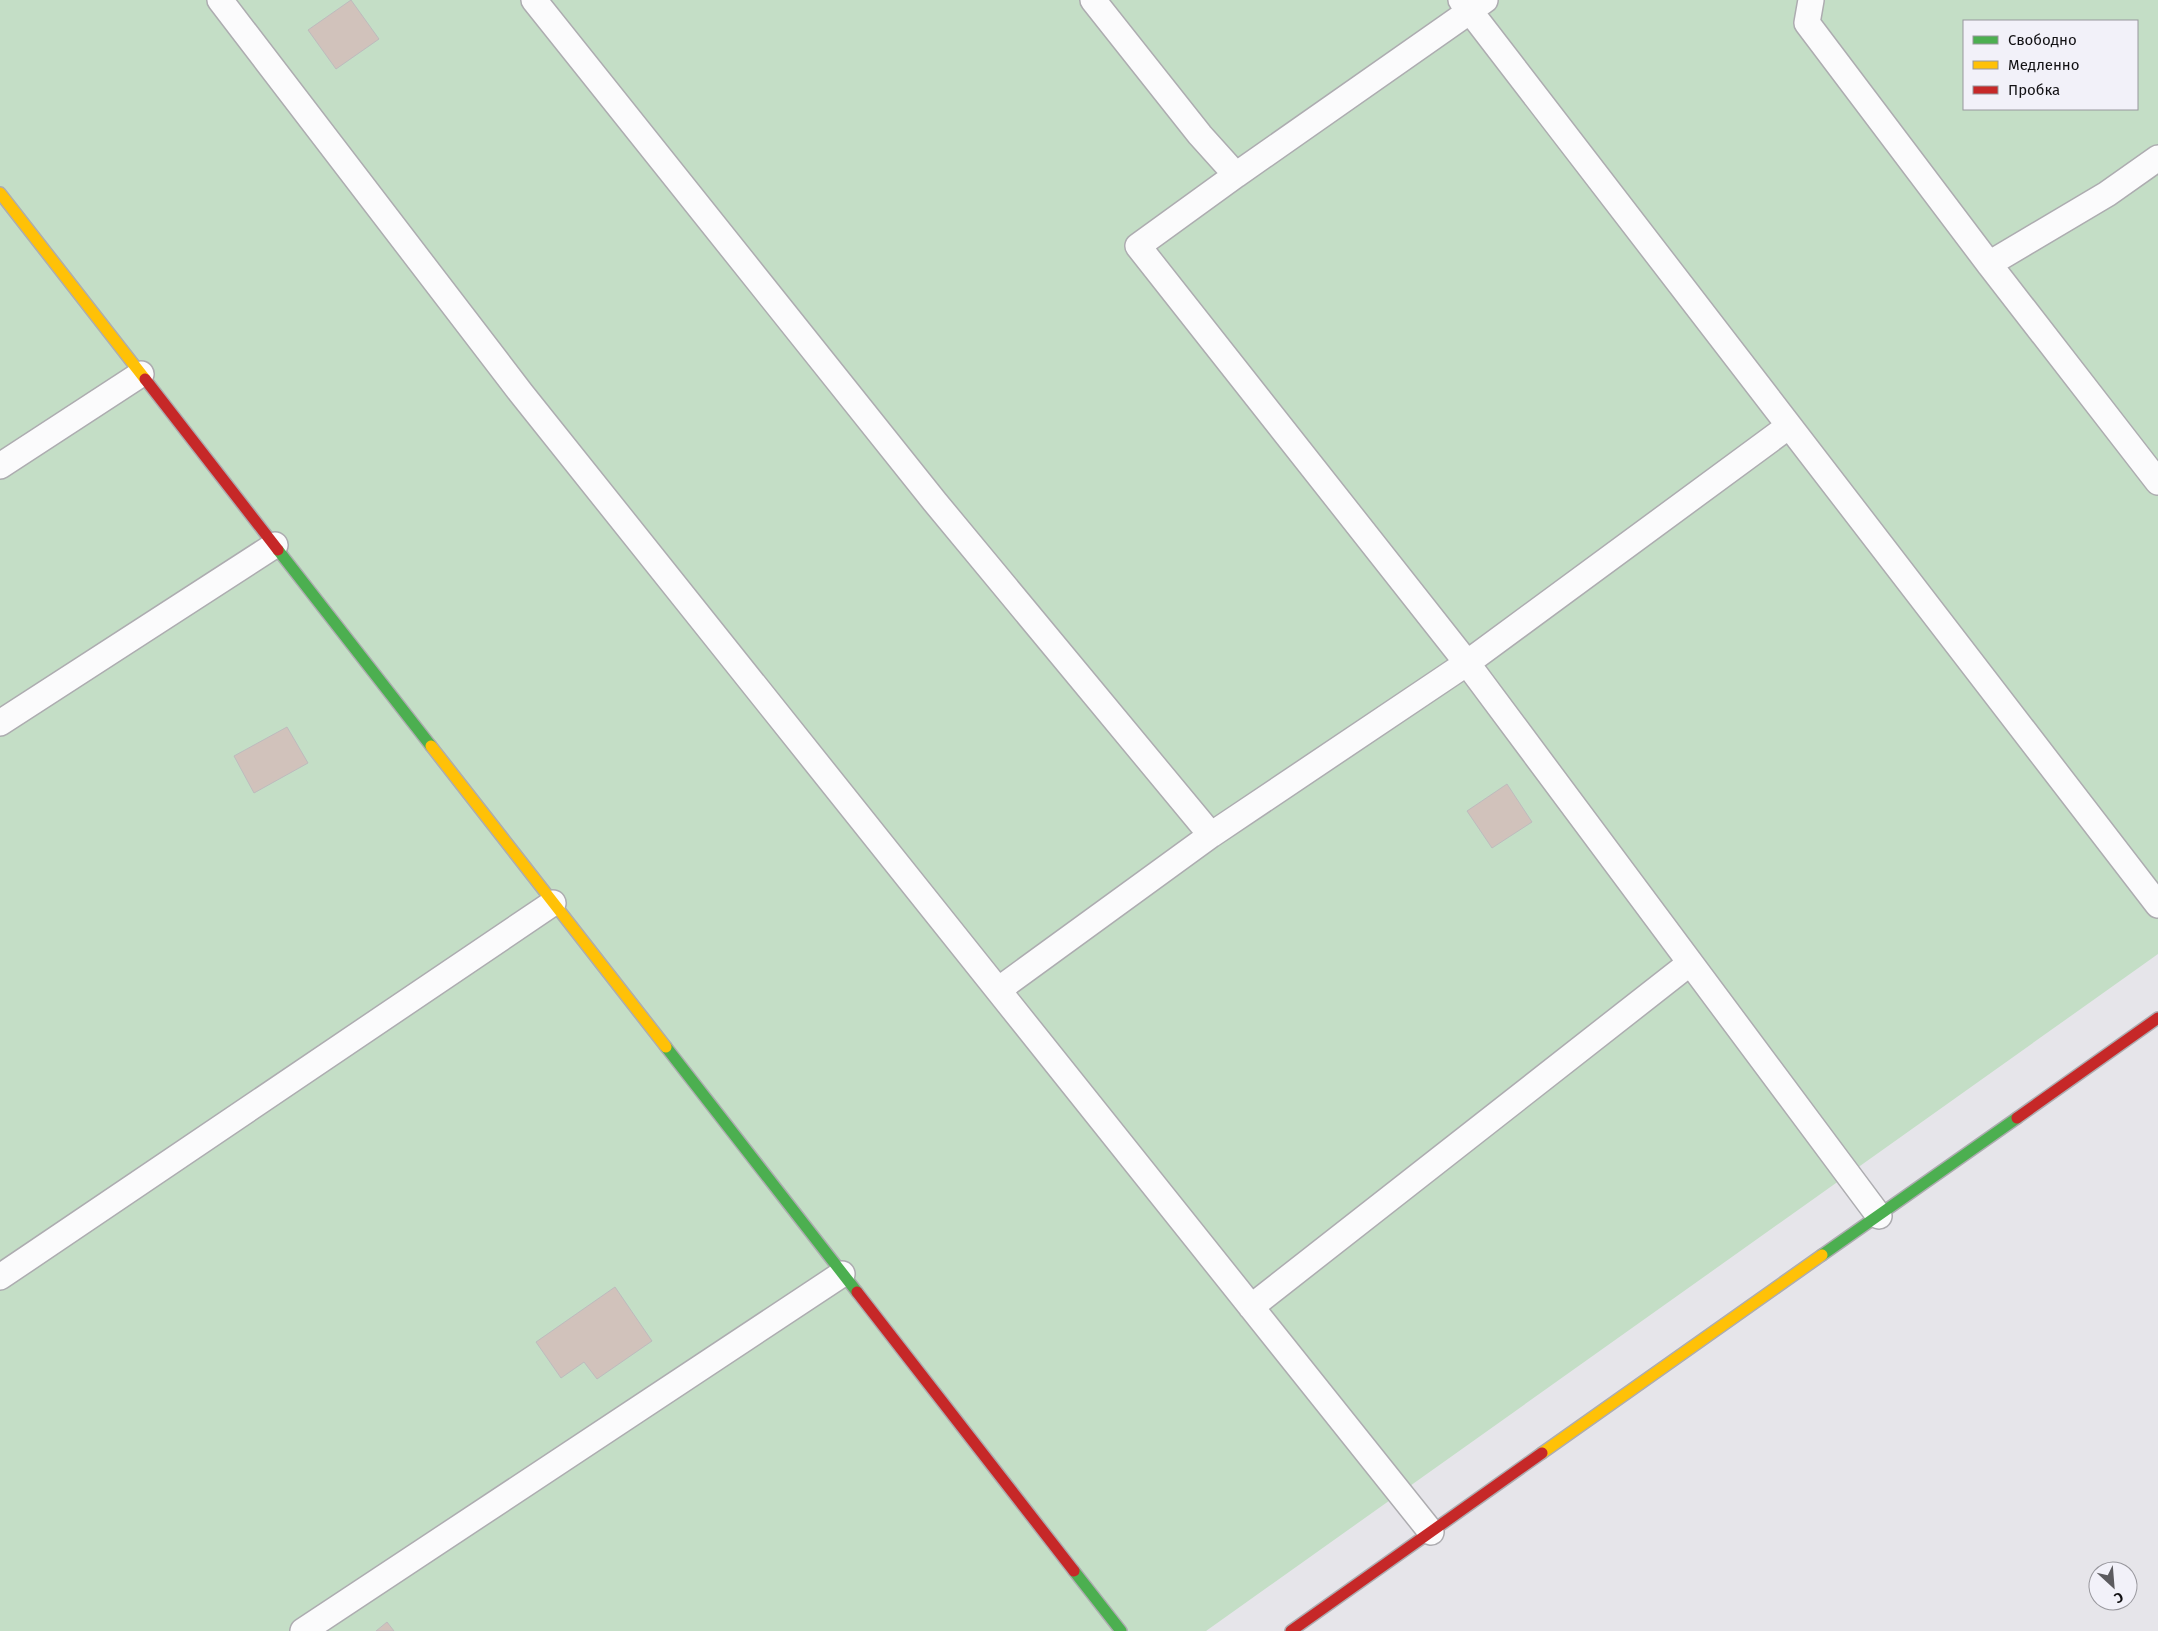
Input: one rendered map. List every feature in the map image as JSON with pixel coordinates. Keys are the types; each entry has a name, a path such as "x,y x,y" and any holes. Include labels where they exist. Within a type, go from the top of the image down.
{"street":[{"path":"0,193 1121,1631"},
{"path":"1291,1631 2158,1018"}],"lane":[{"path":"220,0 521,394 1431,1532"},
{"path":"534,0 935,502 1211,835"},
{"path":"1093,0 1200,135 1236,175"},
{"path":"1812,0 1807,23 1989,264 2158,482"},
{"path":"1879,1216 1467,663 1138,246 1472,4 1789,426 2158,905"},
{"path":"1989,264 2107,194 2158,158"},
{"path":"0,466 141,374"},
{"path":"998,990 1211,835 1467,663 1789,426"},
{"path":"0,723 275,545"},
{"path":"0,1277 553,903"},
{"path":"1251,1307 1690,963"},
{"path":"303,1631 842,1274"}],"green space":[{"path":"0,0 2158,0 2158,954 1206,1631 0,1631"}],"building":[{"path":"351,0 379,39 336,69 308,30"},
{"path":"287,727 308,763 254,793 234,756"},
{"path":"1507,784 1532,822 1492,848 1467,811"},
{"path":"615,1287 652,1341 597,1379 584,1362 561,1378 536,1342"},
{"path":"387,1622 394,1631 376,1631"}],"traffic: fast":[{"path":"278,550 431,746"},
{"path":"666,1047 857,1292"},
{"path":"1822,1255 2017,1118"},
{"path":"1074,1571 1121,1631"}],"traffic: slow":[{"path":"0,193 145,379"},
{"path":"431,746 666,1047"},
{"path":"1542,1453 1822,1255"}],"traffic: jam":[{"path":"145,379 278,550"},
{"path":"2017,1118 2158,1018"},
{"path":"857,1292 1074,1571"},
{"path":"1291,1631 1542,1453"}]}
